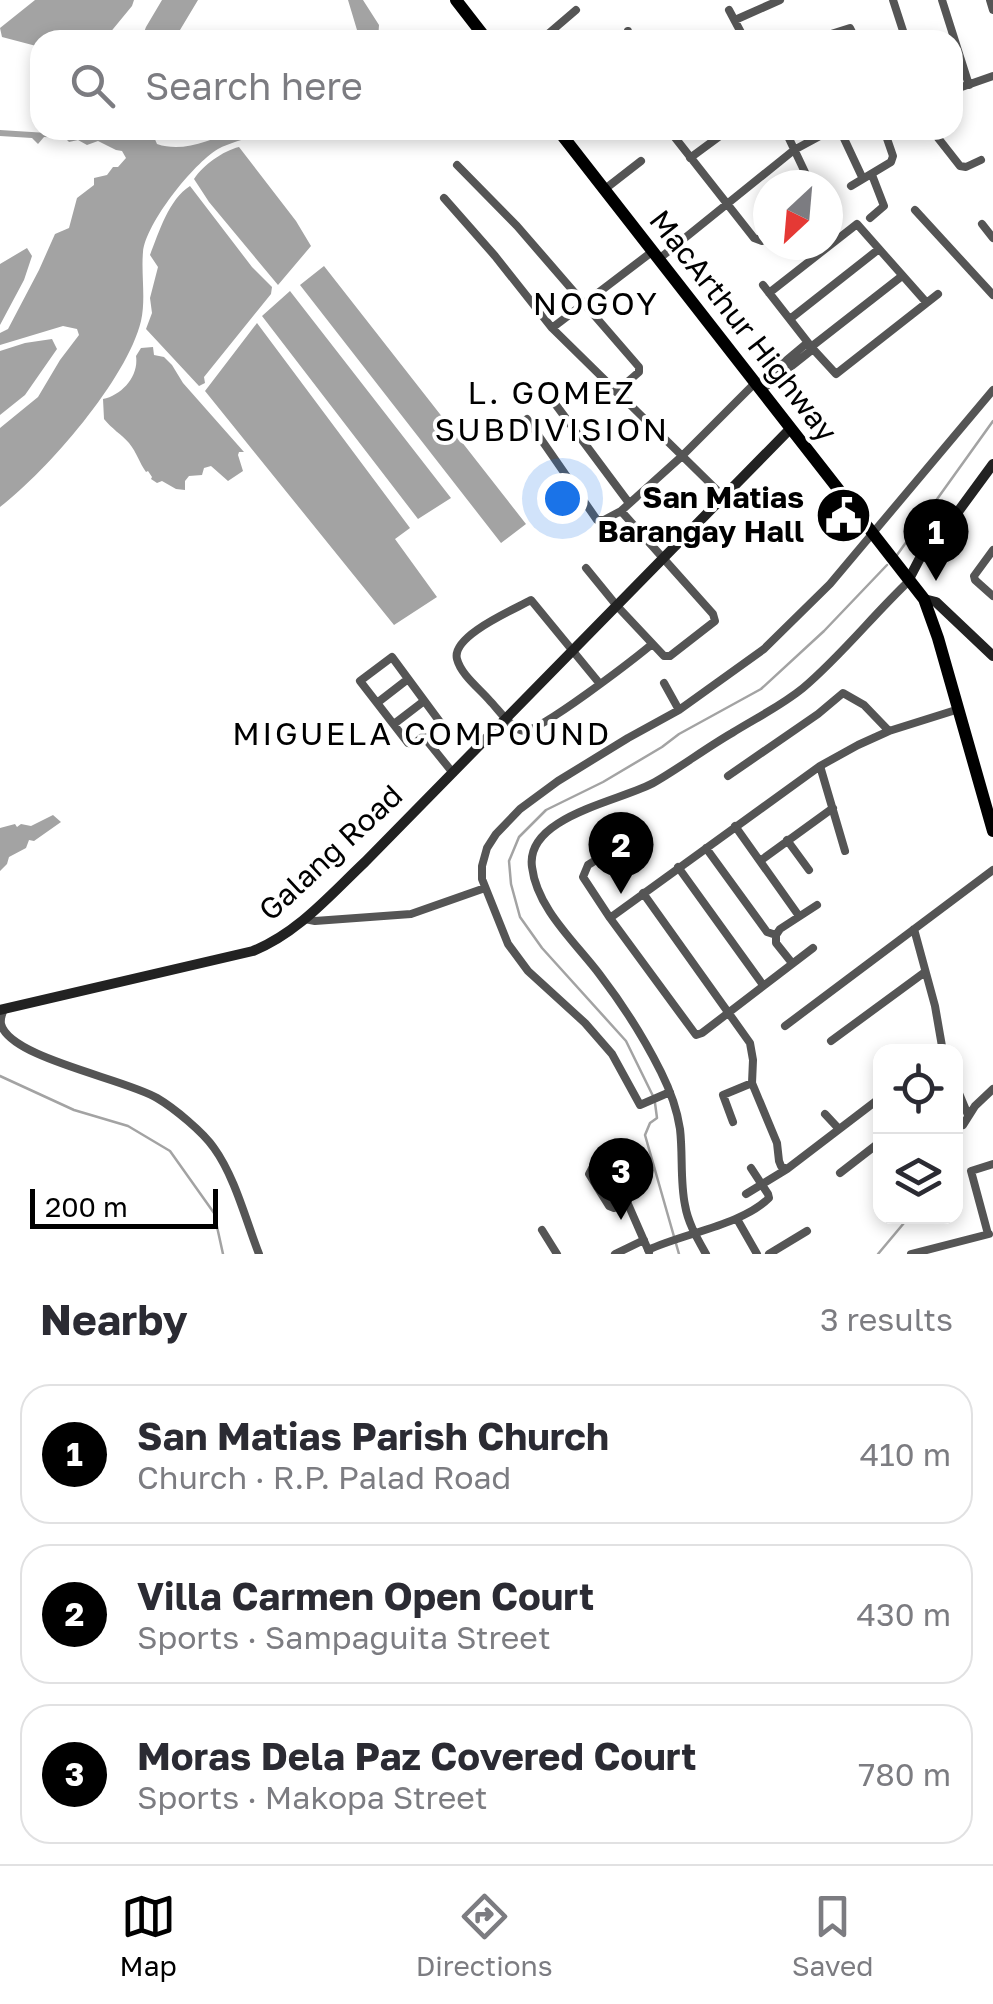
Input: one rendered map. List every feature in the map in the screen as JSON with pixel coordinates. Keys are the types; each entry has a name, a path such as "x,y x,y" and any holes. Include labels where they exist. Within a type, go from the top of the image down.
{"highway":[{"path":"456,0 479,30"},
{"name":"MacArthur Highway","path":"566,140 924,599 991,812 993,831"}],"street":[{"path":"893,0 903,30"},
{"path":"942,0 951,30"},
{"path":"990,0 993,10"},
{"path":"735,20 776,1"},
{"path":"553,30 576,10"},
{"path":"729,10 740,30"},
{"path":"963,67 969,86"},
{"path":"963,88 993,76"},
{"path":"676,140 753,235"},
{"path":"690,158 714,140"},
{"path":"790,140 804,170"},
{"path":"552,328 812,140"},
{"path":"846,140 884,206 870,218"},
{"path":"852,186 891,162 887,140"},
{"path":"940,140 960,166 981,160"},
{"path":"605,189 642,161"},
{"path":"458,165 517,226 639,367 616,392"},
{"path":"444,198 552,328 723,496"},
{"path":"915,210 993,296"},
{"path":"926,302 857,224 766,289 810,346 838,374 938,294"},
{"path":"982,224 993,238"},
{"path":"790,319 879,249"},
{"path":"527,419 597,520 604,520 621,511 757,386 902,276"},
{"path":"670,1092 640,1106 612,1054 528,970 508,944 485,888 482,866 488,848 520,809 569,774 679,710 764,649 830,584 993,390"},
{"path":"553,401 629,503"},
{"name":"Galang Road","path":"2,1009 254,951 271,944 305,919 790,429"},
{"path":"706,1254 686,1210 680,1130 670,1092 625,1010 541,896 532,873 533,849 556,825 573,815 652,784 789,699 819,673 938,540 993,464"},
{"path":"586,568 664,656 670,656 716,618 621,511"},
{"path":"993,550 974,576 993,596"},
{"path":"924,599 936,602 993,656"},
{"path":"600,684 530,600 462,641 456,650 458,663 506,718 522,730 534,728 600,684 651,645"},
{"path":"392,658 408,679 440,722 410,745 360,680 392,658"},
{"path":"377,703 408,679"},
{"path":"664,683 679,710"},
{"path":"728,776 843,693 864,705 889,731"},
{"path":"394,724 424,701"},
{"path":"610,918 820,766 889,731 959,709"},
{"path":"424,737 452,773"},
{"path":"820,766 845,851"},
{"path":"760,861 832,808"},
{"path":"735,826 799,916"},
{"path":"788,840 809,870"},
{"path":"620,846 588,865 583,877 692,1032 702,1033 813,948"},
{"path":"706,848 767,932 776,935"},
{"path":"678,868 762,985"},
{"path":"786,1026 993,870"},
{"path":"305,919 411,914 485,888"},
{"path":"643,893 750,1043 754,1060 752,1083 777,1143 779,1160 786,1169"},
{"path":"776,935 816,905"},
{"path":"914,930 942,1044"},
{"path":"776,935 776,944 792,963"},
{"path":"832,1041 925,972"},
{"path":"2,1009 2,1026 20,1046 156,1097 208,1140 218,1152 259,1254"},
{"path":"732,1122 723,1095 752,1083"},
{"path":"963,1124 993,1089"},
{"path":"746,1194 873,1103"},
{"path":"963,1103 968,1115"},
{"path":"825,1114 839,1130"},
{"path":"614,1144 602,1152 589,1174 609,1206 628,1202"},
{"path":"840,1173 873,1147"},
{"path":"911,1254 990,1234 971,1170 993,1164"},
{"path":"621,1188 649,1252 680,1236 737,1218 764,1202 768,1198 751,1168"},
{"path":"737,1218 757,1254"},
{"path":"542,1230 557,1254"},
{"path":"769,1254 807,1231"},
{"path":"615,1254 644,1240"}],"shaded area":[{"path":"35,0 134,0 112,30 30,30 30,44 2,37 0,28"},
{"path":"162,0 198,0 180,30 145,30"},
{"path":"348,0 363,0 379,25 379,30 357,30"},
{"path":"0,130 30,132 30,138 0,136"},
{"path":"78,140 155,140 157,144 177,147 209,140 242,140 218,149 172,195 146,240 141,321 120,369 62,447 0,507 0,428 38,397 79,335 77,329 63,326 0,345 0,333 8,329 55,234 69,228 77,198 94,185 94,178 107,175 126,158 122,151 98,141 87,145"},
{"path":"239,147 311,246 278,285 194,179 214,159"},
{"path":"190,186 272,287 271,294 199,386 146,329 158,267 150,255 170,207"},
{"path":"27,248 32,256 24,280 0,325 0,264"},
{"path":"324,266 526,524 501,543 300,285"},
{"path":"290,291 451,498 418,519 262,316"},
{"path":"257,323 410,528 395,539 437,597 394,625 205,391"},
{"path":"52,339 57,349 25,395 0,415 0,351"},
{"path":"153,347 154,355 164,357 172,365 183,383 244,452 238,455 243,471 228,481 211,466 204,468 202,475 189,476 185,490 162,481 157,483 129,443 104,419 103,399 128,384 141,348"},
{"path":"53,815 61,822 34,841 29,840 26,848 9,857 0,871 0,828 15,824 31,826"}],"waterway":[{"path":"897,555 993,421"},
{"path":"653,1096 626,1041 542,948 520,917 509,861 519,837 546,810 603,782 761,689 887,565"},
{"path":"0,1076 74,1110 128,1126 170,1151 214,1213 223,1254"},
{"path":"655,1103 657,1118 645,1135 679,1254"},
{"path":"878,1254 903,1224"}],"place":[{"name":"San Matias Barangay Hall","path":"843,515"},
{"name":"San Matias Parish Church","path":"936,581"},
{"name":"Villa Carmen Open Court","path":"621,894"},
{"name":"Moras Dela Paz Covered Court","path":"621,1220"}],"district":[{"name":"NOGOY","path":"596,304"},
{"name":"L. GOMEZ SUBDIVISION","path":"552,412"},
{"name":"MIGUELA COMPOUND","path":"422,734"}]}
